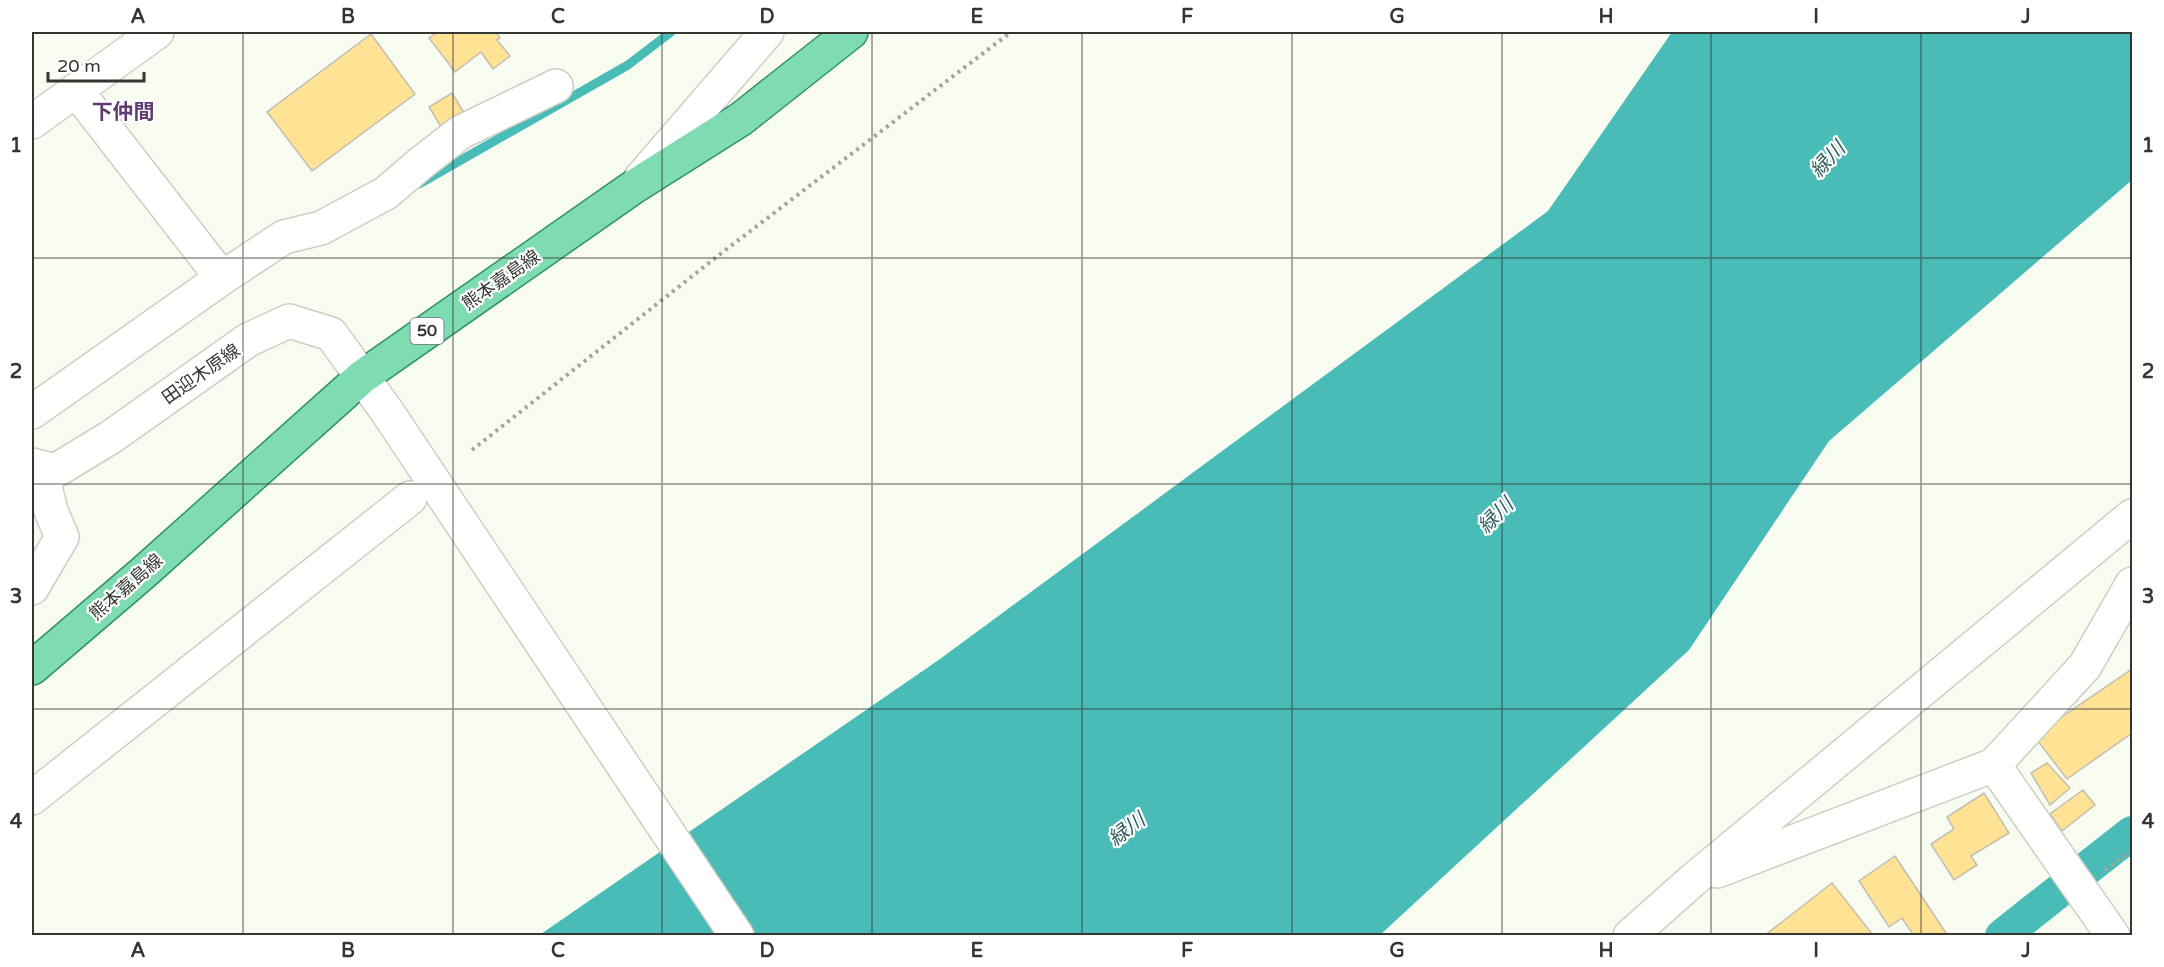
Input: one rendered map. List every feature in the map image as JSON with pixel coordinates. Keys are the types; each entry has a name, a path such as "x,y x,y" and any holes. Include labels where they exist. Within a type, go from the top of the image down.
{"main road":[{"name":"熊本嘉島線","path":"32,668 143,573 362,377 635,186 741,119 851,32"}],"street":[{"path":"32,122 157,32"},
{"path":"635,186 767,32"},
{"path":"32,412 222,278 285,237 321,228 386,193 461,132 556,86"},
{"path":"76,90 222,278"},
{"name":"田迎木原線","path":"36,466 55,471 111,437 248,340 289,321 331,334 386,410 737,936"},
{"path":"32,588 62,537 36,466"},
{"path":"32,798 410,498"},
{"path":"1635,933 1693,880 2133,516"},
{"path":"1693,880 1994,765 2085,666 2133,584"},
{"path":"1994,765 2113,936"}],"path":[{"path":"472,450 719,255 1011,32"}],"water":[{"name":"緑川","path":"1672,32 2132,32 2132,180 1829,441 1689,650 1380,935 538,936 940,659 1548,211"}],"building":[{"path":"438,32 496,32 500,38 497,40 510,56 493,69 481,52 455,72 429,38"},
{"path":"371,34 415,94 312,171 267,112"},
{"path":"452,93 469,121 446,135 429,107"},
{"path":"2132,669 2132,733 2067,779 2034,736"},
{"path":"2047,763 2070,788 2050,805 2031,773"},
{"path":"2083,790 2095,805 2062,831 2050,814"},
{"path":"1984,793 2009,833 1971,856 1977,865 1954,880 1931,844 1954,829 1947,817"},
{"path":"1895,856 1948,936 1914,936 1902,918 1889,927 1859,881"},
{"path":"1832,883 1873,935 1764,936"}],"waterway":[{"path":"419,184 628,65 671,32"},
{"path":"2081,873 2132,833"},
{"path":"2002,936 2059,891"}],"district":[{"name":"下仲間","path":"123,112"}]}
